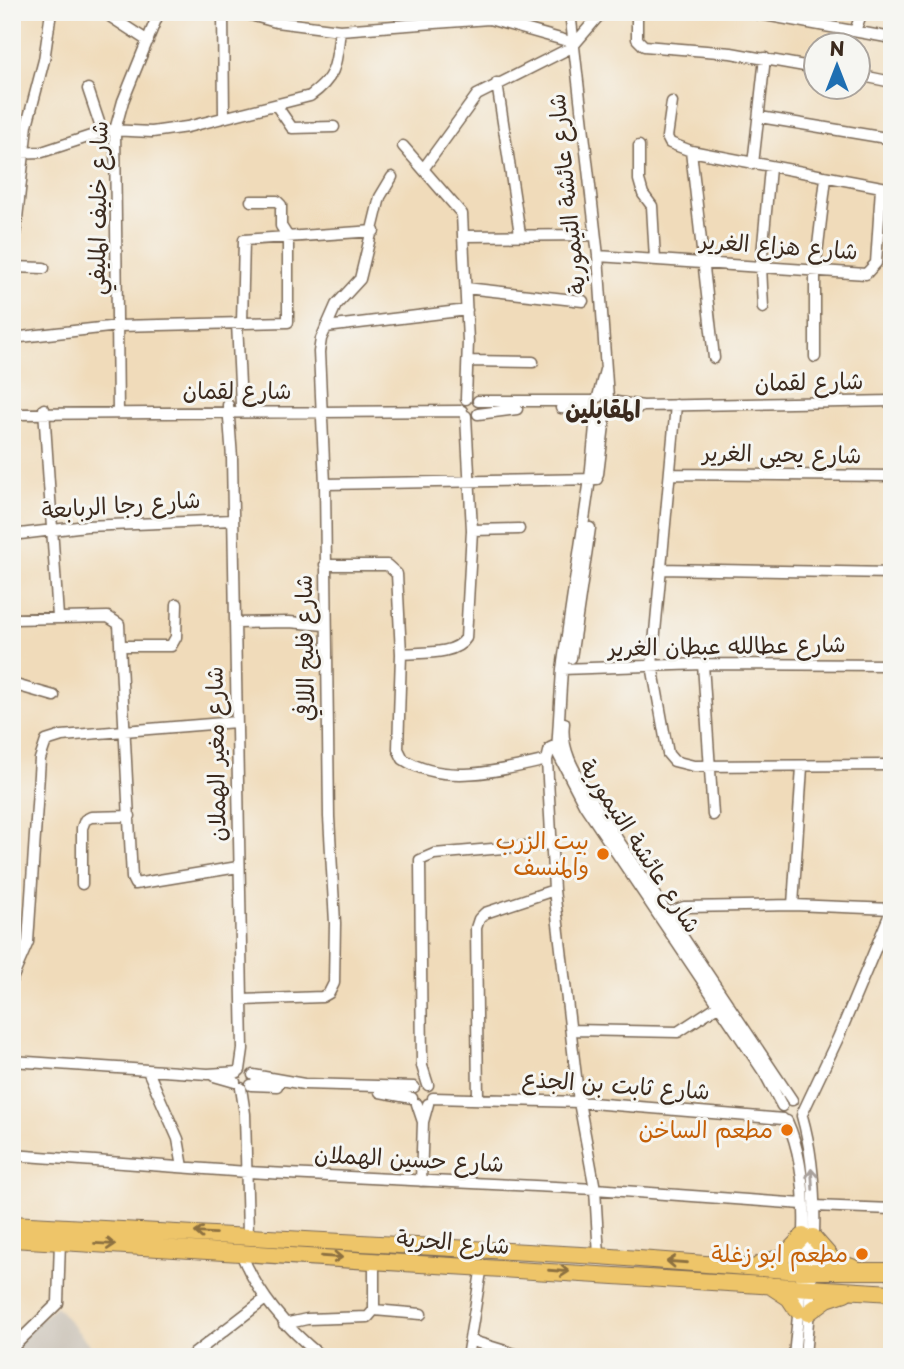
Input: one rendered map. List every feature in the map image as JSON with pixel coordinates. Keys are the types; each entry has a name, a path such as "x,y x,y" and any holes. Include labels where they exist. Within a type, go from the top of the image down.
{"highway":[{"name":"شارع الحرية","path":"12,1224 248,1235 748,1267 854,1291 892,1293"},
{"path":"748,1267 784,1256 808,1237 834,1261 864,1270"},
{"name":"شارع الحرية","path":"12,1239 767,1284 864,1270 892,1271"},
{"path":"767,1284 783,1292 803,1312 827,1298 854,1291"}],"street":[{"path":"44,268 12,266 27,125 44,60 51,12"},
{"name":"شارع خليف المليفي","path":"118,410 115,130 123,101 159,12"},
{"path":"223,12 224,117"},
{"path":"240,12 275,22 340,30 489,19 571,45"},
{"name":"شارع عائشة التيمورية","path":"570,12 571,45 598,256 605,370 594,479 566,669 560,743 563,766 585,806 765,1074 797,1150 809,1205"},
{"path":"424,168 477,94 571,45 602,12"},
{"path":"637,12 637,39 644,46 765,58 802,65"},
{"path":"747,12 892,38"},
{"path":"855,31 862,12"},
{"path":"111,17 148,40"},
{"path":"12,153 25,154 62,147 103,131 167,131 310,96 326,84 334,71 340,30"},
{"path":"753,164 765,58"},
{"path":"872,78 892,82"},
{"path":"497,83 520,234"},
{"path":"88,89 103,131"},
{"path":"672,102 668,141 691,151 887,188"},
{"path":"276,105 292,128 334,127"},
{"path":"760,117 892,139"},
{"path":"401,654 447,650 459,646 466,638 472,530 465,236 459,209 404,146"},
{"path":"639,146 639,180 643,194 652,206 655,259"},
{"path":"691,151 701,261 714,358"},
{"path":"763,308 761,266 770,167"},
{"name":"شارع فليح اللافي","path":"243,1000 322,997 332,989 335,923 329,817 325,625 326,484 319,352 336,305 360,279 374,231 380,197 392,177"},
{"path":"815,357 815,271 826,178"},
{"name":"شارع هزاع الغرير","path":"598,256 701,261 858,274 874,268 887,188"},
{"path":"12,338 118,326 288,322 288,237 281,226 281,205 277,201 251,201"},
{"path":"288,237 374,231"},
{"path":"465,236 595,235"},
{"name":"شارع مغير الهملان","path":"248,1235 238,867 232,458 234,408 243,241 288,237"},
{"path":"466,288 583,301"},
{"path":"326,327 467,310"},
{"path":"468,361 533,362"},
{"name":"شارع لقمان","path":"12,412 234,408 513,409 892,401"},
{"path":"677,405 652,665 668,754 683,765 709,767 892,765"},
{"path":"44,412 58,617"},
{"name":"شارع يحيى الغرير","path":"671,474 892,476"},
{"path":"326,484 594,479"},
{"name":"شارع رجا الربابعة","path":"12,535 51,530 233,520"},
{"path":"472,530 519,530"},
{"path":"325,565 387,565 395,570 401,654 398,749 403,759 450,773 487,774 547,760"},
{"path":"660,569 892,573"},
{"path":"121,646 171,646 176,637 177,604"},
{"path":"12,619 111,618 119,624 132,878 135,884 238,867"},
{"path":"235,624 289,622 325,625"},
{"path":"704,664 713,815"},
{"name":"شارع عطالله عبطان الغرير","path":"566,669 704,664 892,665"},
{"path":"12,684 54,696"},
{"path":"14,972 29,942 42,748 52,737 236,722"},
{"path":"560,743 550,748 547,760 550,844 579,1102 595,1189 599,1256"},
{"name":"شارع عائشة التيمورية","path":"560,743 594,804 798,1107"},
{"path":"793,905 802,767"},
{"path":"82,884 82,828 85,820 92,817 130,816"},
{"path":"421,1181 421,860 433,854 550,844"},
{"path":"479,1097 476,928 479,919 485,913 554,890"},
{"path":"668,913 684,907 793,905 892,909 887,933 814,1089 798,1107 783,1114"},
{"path":"573,1030 678,1032 719,1005"},
{"name":"شارع ثابت بن الجذع","path":"12,1061 208,1074 361,1090 738,1114 783,1114"},
{"path":"148,1071 178,1139 183,1167"},
{"path":"783,1114 796,1122 798,1107"},
{"path":"798,1107 810,1152 803,1312 805,1357"},
{"name":"شارع حسين الهملان","path":"12,1155 247,1172 595,1189 892,1209"},
{"path":"12,1348 58,1303 60,1241"},
{"path":"240,1251 264,1300 284,1324 322,1357"},
{"path":"284,1324 307,1319 368,1317 374,1310 374,1260"},
{"path":"467,1357 472,1341 482,1266"},
{"path":"190,1357 264,1300"},
{"path":"374,1310 421,1314"},
{"path":"794,1357 803,1312"},
{"path":"472,1341 525,1357"}],"shaded area":[{"path":"56,1306 100,1357 12,1357 12,1344"}],"place":[{"name":"بيت الزرب والمنسف","path":"603,854"},
{"name":"مطعم الساخن","path":"787,1130"},
{"name":"مطعم ابو زغلة","path":"862,1254"}],"district":[{"name":"المقابلين","path":"603,410"}]}
